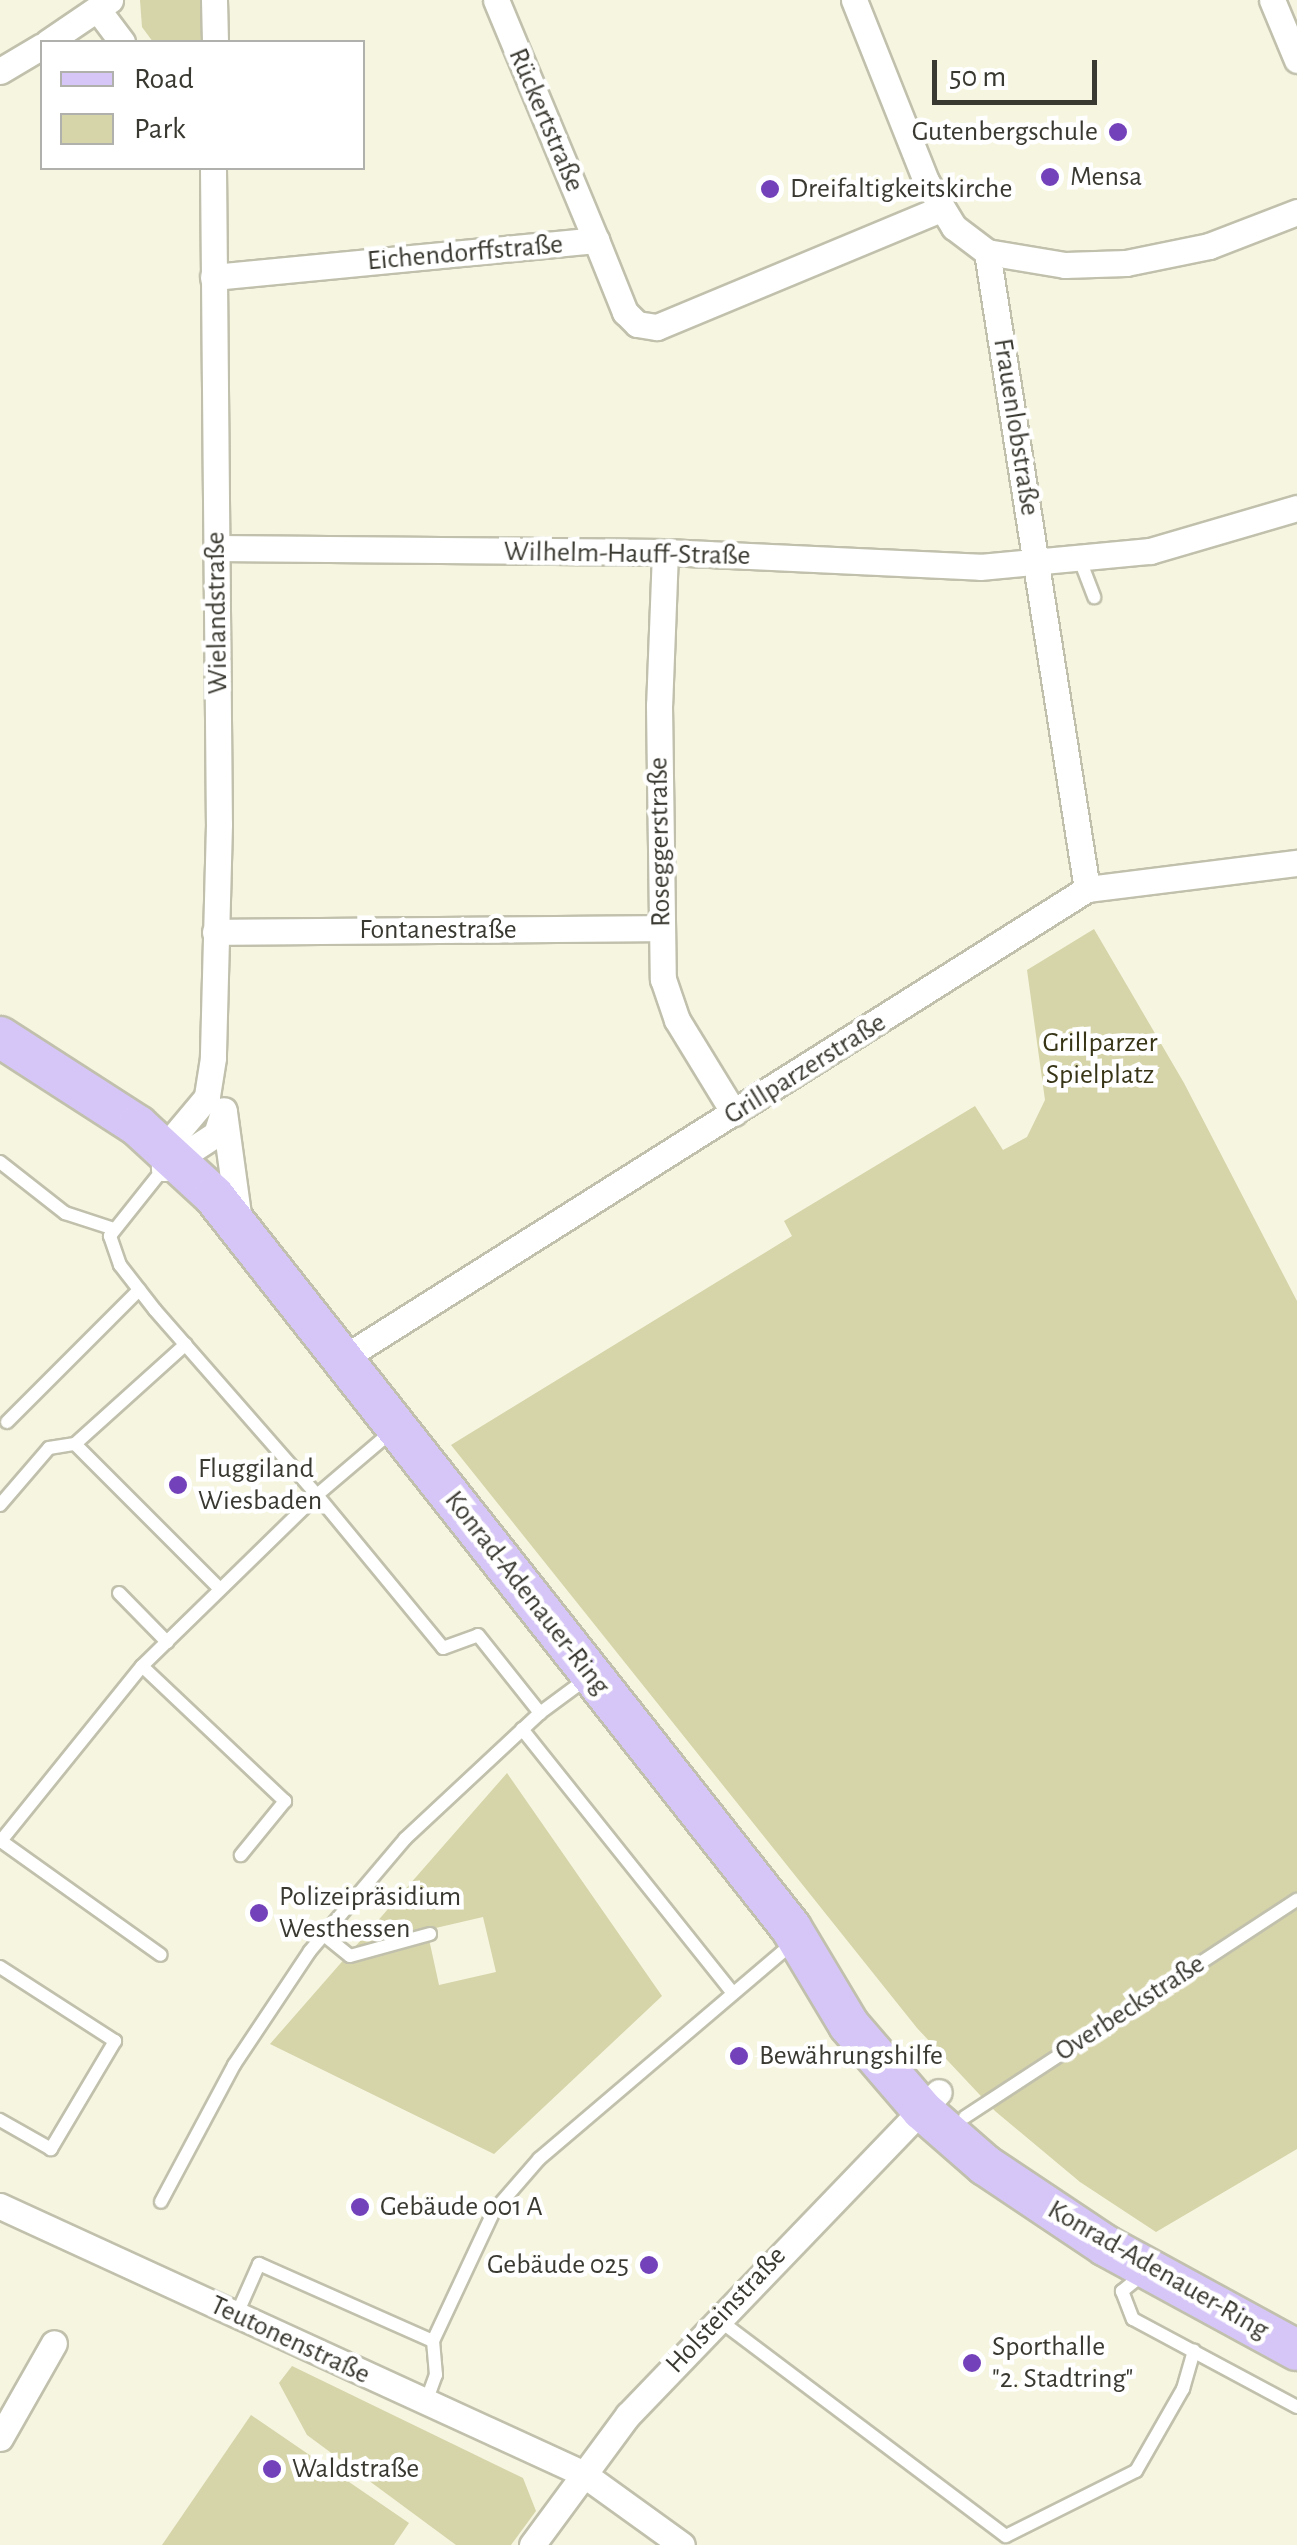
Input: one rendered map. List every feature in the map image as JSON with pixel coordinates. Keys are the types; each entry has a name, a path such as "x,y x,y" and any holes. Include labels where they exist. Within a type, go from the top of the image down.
{"main road":[{"name":"Konrad-Adenauer-Ring","path":"0,1037 170,1158 250,1244 794,1934 817,1947 942,2106 960,2146 1147,2270 1297,2350"}],"street":[{"path":"214,0 214,40"},
{"name":"Rückertstraße","path":"496,0 596,240"},
{"path":"854,0 941,209 988,252 1065,265 1126,263 1209,246 1297,212"},
{"path":"1272,0 1297,60"},
{"path":"51,40 104,5 121,40"},
{"path":"1,69 40,47"},
{"name":"Wielandstraße","path":"213,170 214,1058 250,1244"},
{"name":"Eichendorffstraße","path":"213,277 596,240 626,312 637,324 657,327 941,209"},
{"name":"Frauenlobstraße","path":"988,252 1087,889"},
{"name":"Wilhelm-Hauff-Straße","path":"216,548 665,552 972,567 1150,551 1297,508"},
{"name":"Roseggerstraße","path":"665,552 661,928 666,993 734,1113"},
{"name":"Grillparzerstraße","path":"342,1359 1087,889 1297,863"},
{"name":"Fontanestraße","path":"215,932 661,928"},
{"name":"Wielandstraße","path":"170,1158 204,1103 214,1058"},
{"path":"170,1158 216,1134 224,1110"},
{"name":"Holsteinstraße","path":"532,2545 582,2473 717,2319 942,2106"},
{"name":"Teutonenstraße","path":"0,2206 582,2473 682,2545"},
{"path":"0,2438 54,2343"}],"lane":[{"path":"1080,560 1094,598"},
{"path":"170,1158 111,1228 114,1255 139,1290 318,1495 443,1648 478,1635 540,1713"},
{"path":"0,1162 64,1213 111,1228"},
{"path":"7,1422 139,1290"},
{"path":"0,1505 50,1448 76,1444 186,1344"},
{"path":"161,1955 0,1842 142,1666 318,1495 397,1428"},
{"path":"76,1444 220,1589"},
{"path":"120,1593 167,1642"},
{"path":"142,1666 285,1801 241,1855"},
{"path":"160,2202 234,2065 324,1936 405,1839 540,1713 591,1675"},
{"path":"522,1730 730,1991"},
{"name":"Overbeckstraße","path":"942,2106 1297,1900"},
{"path":"324,1936 350,1956 430,1934"},
{"path":"426,2402 436,2375 433,2341 494,2211 538,2159 794,1934"},
{"path":"0,1967 114,2041 50,2149 0,2120"},
{"path":"236,2316 260,2264 433,2341"},
{"path":"1147,2270 1122,2291 1126,2310 1297,2408"},
{"path":"717,2319 1006,2536 1136,2471 1183,2389 1194,2352"}],"green space":[{"path":"140,0 204,0 204,40 152,40 142,27"},
{"name":"Grillparzer Spielplatz","path":"1094,929 1184,1083 1297,1301 1297,2149 1156,2232 1080,2182 995,2111 917,2028 451,1445 792,1236 784,1221 975,1106 1003,1150 1027,1137 1045,1100 1027,970"},
{"path":"507,1773 662,1996 494,2154 270,2044","holes":["483,1917 496,1972 439,1985 427,1930"]},
{"path":"292,2366 523,2478 536,2511 511,2545 456,2545 307,2435 279,2383"},
{"name":"Waldstraße","path":"251,2415 409,2523 394,2545 162,2545"}],"place":[{"name":"Gutenbergschule","path":"1118,132"},
{"name":"Mensa","path":"1050,177"},
{"name":"Dreifaltigkeitskirche","path":"770,189"},
{"name":"Fluggiland Wiesbaden","path":"178,1485"},
{"name":"Polizeipräsidium Westhessen","path":"259,1913"},
{"name":"Bewährungshilfe","path":"739,2056"},
{"name":"Gebäude 001 A","path":"360,2207"},
{"name":"Gebäude 025","path":"649,2265"},
{"name":"Sporthalle \"2. Stadtring\"","path":"972,2363"},
{"name":"Waldstraße","path":"272,2469"}]}
